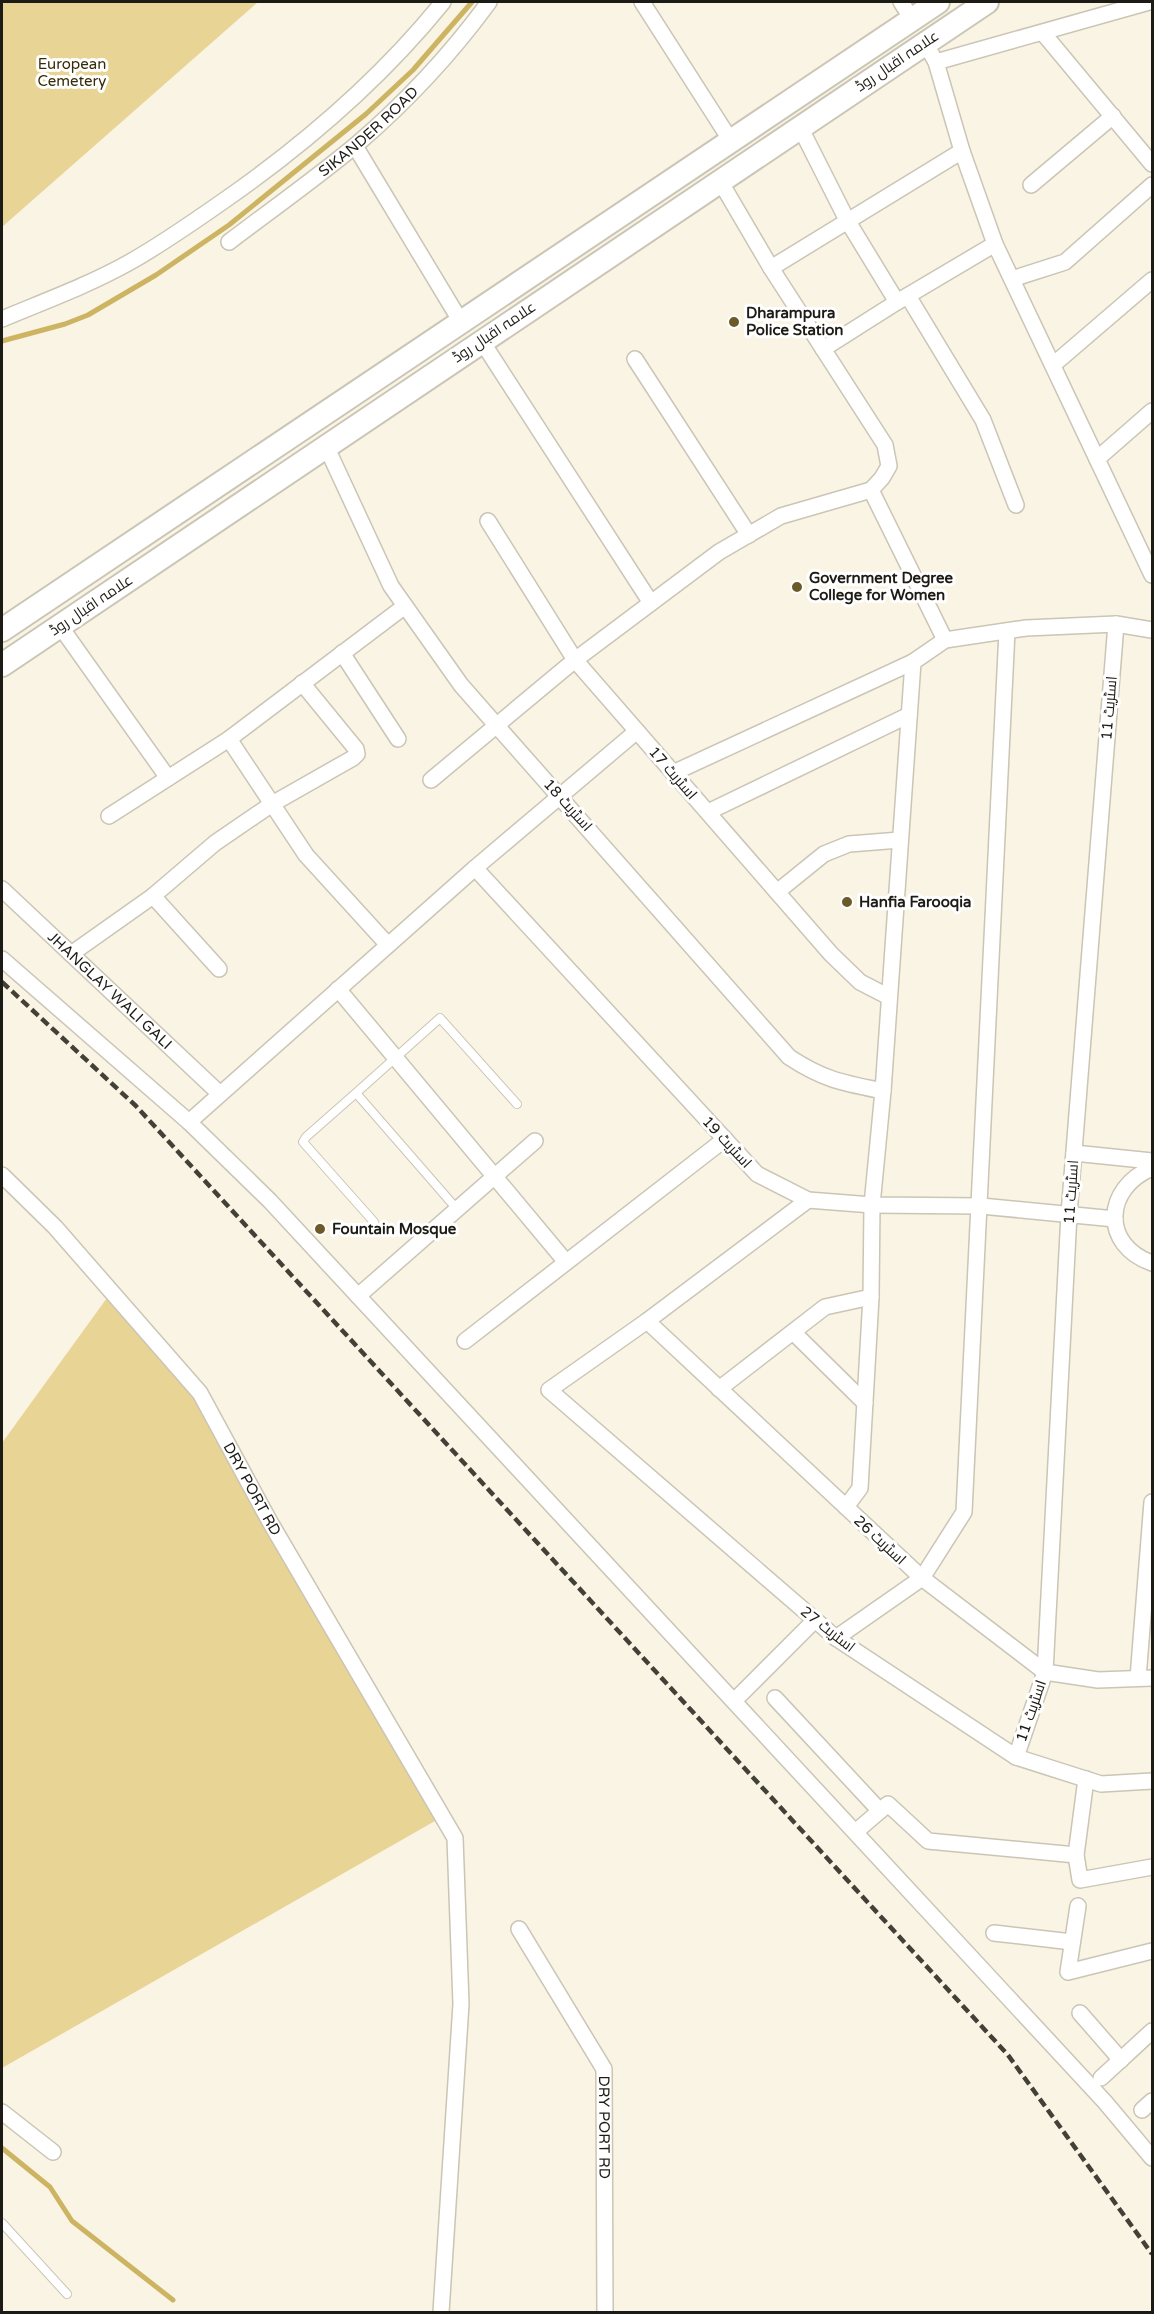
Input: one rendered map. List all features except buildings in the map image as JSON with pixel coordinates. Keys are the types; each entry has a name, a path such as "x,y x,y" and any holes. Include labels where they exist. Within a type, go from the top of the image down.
{"main road":[{"name":"علامہ اقبال روڈ","path":"2,630 731,141 839,66 906,10 938,2"},
{"name":"علامہ اقبال روڈ","path":"2,665 855,90 930,53 987,2"},
{"path":"839,66 855,90"},
{"path":"244,467 261,489"}],"street":[{"path":"2,319 68,292 129,262 178,233 274,166 366,87 443,2"},
{"name":"SIKANDER ROAD","path":"229,242 355,146 388,116 462,39 489,2"},
{"path":"649,4 731,141"},
{"path":"1149,5 1043,33 930,53 995,244 1097,459 1149,556 1152,575"},
{"path":"1043,33 1152,164"},
{"path":"1031,185 1113,116"},
{"path":"801,127 847,220 903,299 983,420 1016,505"},
{"path":"355,146 461,322"},
{"path":"771,268 962,151"},
{"path":"431,780 575,660 719,552 781,516 871,490 889,466 885,445 771,268 720,181"},
{"path":"1012,279 1065,262 1152,185"},
{"path":"823,349 995,244"},
{"path":"1053,365 1152,280"},
{"path":"481,340 651,603"},
{"path":"635,359 749,535"},
{"path":"1097,459 1152,411"},
{"name":"اسٹریٹ 18","path":"326,446 392,586 461,684 497,726 789,1057 810,1071 835,1082 883,1091"},
{"path":"871,490 945,640"},
{"name":"اسٹریٹ 17","path":"488,520 575,660 831,954 860,982 889,997"},
{"path":"109,816 229,739 405,606"},
{"path":"674,773 913,662 945,640 1026,628 1116,624 1152,630"},
{"name":"اسٹریٹ 11","path":"1016,1757 1045,1672 1069,1214 1116,624"},
{"path":"60,626 168,778"},
{"path":"836,1638 921,1578 964,1512 981,1206 1007,631"},
{"path":"342,653 398,739"},
{"path":"846,1507 860,1488 871,1297 872,1205 883,1091 913,662"},
{"path":"71,954 153,896 215,843 272,804 357,754 356,749 303,683"},
{"path":"708,812 909,716"},
{"path":"189,1122 475,868 637,731"},
{"path":"229,739 306,855 388,945"},
{"path":"777,892 824,854 849,844 900,840"},
{"name":"اسٹریٹ 19","path":"475,868 757,1174 808,1200 872,1205 981,1206 1115,1219"},
{"name":"JHANGLAY WALI GALI","path":"2,890 219,1093"},
{"path":"153,896 219,969"},
{"path":"2,959 189,1122 270,1201 1105,2102 1152,2158"},
{"path":"338,989 566,1262"},
{"path":"465,1341 725,1139"},
{"path":"358,1296 535,1141"},
{"path":"1074,1153 1152,1161"},
{"path":"1152,1168 1136,1176 1124,1187 1117,1202 1115,1219 1118,1235 1127,1249 1140,1259 1152,1263"},
{"name":"DRY PORT RD","path":"2,1175 55,1227 200,1393 270,1522 455,1838 461,2004 441,2313"},
{"path":"647,1322 808,1200"},
{"path":"719,1389 825,1307 871,1297"},
{"name":"اسٹریٹ 26","path":"647,1322 921,1578 1045,1672 1098,1680 1145,1678"},
{"name":"اسٹریٹ 27","path":"647,1322 549,1390 836,1638 1016,1757 1101,1784 1152,1781"},
{"path":"793,1332 865,1403"},
{"path":"1145,1678 1152,1502"},
{"path":"738,1697 815,1620"},
{"path":"775,1698 880,1811"},
{"path":"1086,1779 1076,1855 1080,1880 1152,1867"},
{"path":"860,1828 888,1804 928,1841 1076,1855"},
{"path":"1078,1906 1068,1972 1152,1951"},
{"name":"DRY PORT RD","path":"519,1929 604,2069 605,2313"},
{"path":"994,1933 1072,1942"},
{"path":"1080,2013 1120,2060"},
{"path":"1101,2078 1152,2031"},
{"path":"2,2112 53,2152"}],"lane":[{"path":"374,1222 303,1142 440,1018 517,1104"},
{"path":"356,1093 456,1208"},
{"path":"2,2223 68,2294"}],"green space":[{"name":"European Cemetery","path":"2,2 258,2 2,227"},
{"path":"112,1291 200,1393 442,1817 2,2068 2,1443"}],"waterway":[{"path":"2,341 65,324 88,315 156,275 229,225 366,114 413,70 472,2"},
{"path":"2,2148 50,2187 72,2221 173,2300"}],"railway":[{"path":"2,982 136,1106 1008,2055 1152,2254"}],"place":[{"name":"Dharampura Police Station","path":"734,322"},
{"name":"Government Degree College for Women","path":"797,587"},
{"name":"Hanfia Farooqia","path":"847,902"},
{"name":"Fountain Mosque","path":"320,1229"}]}
